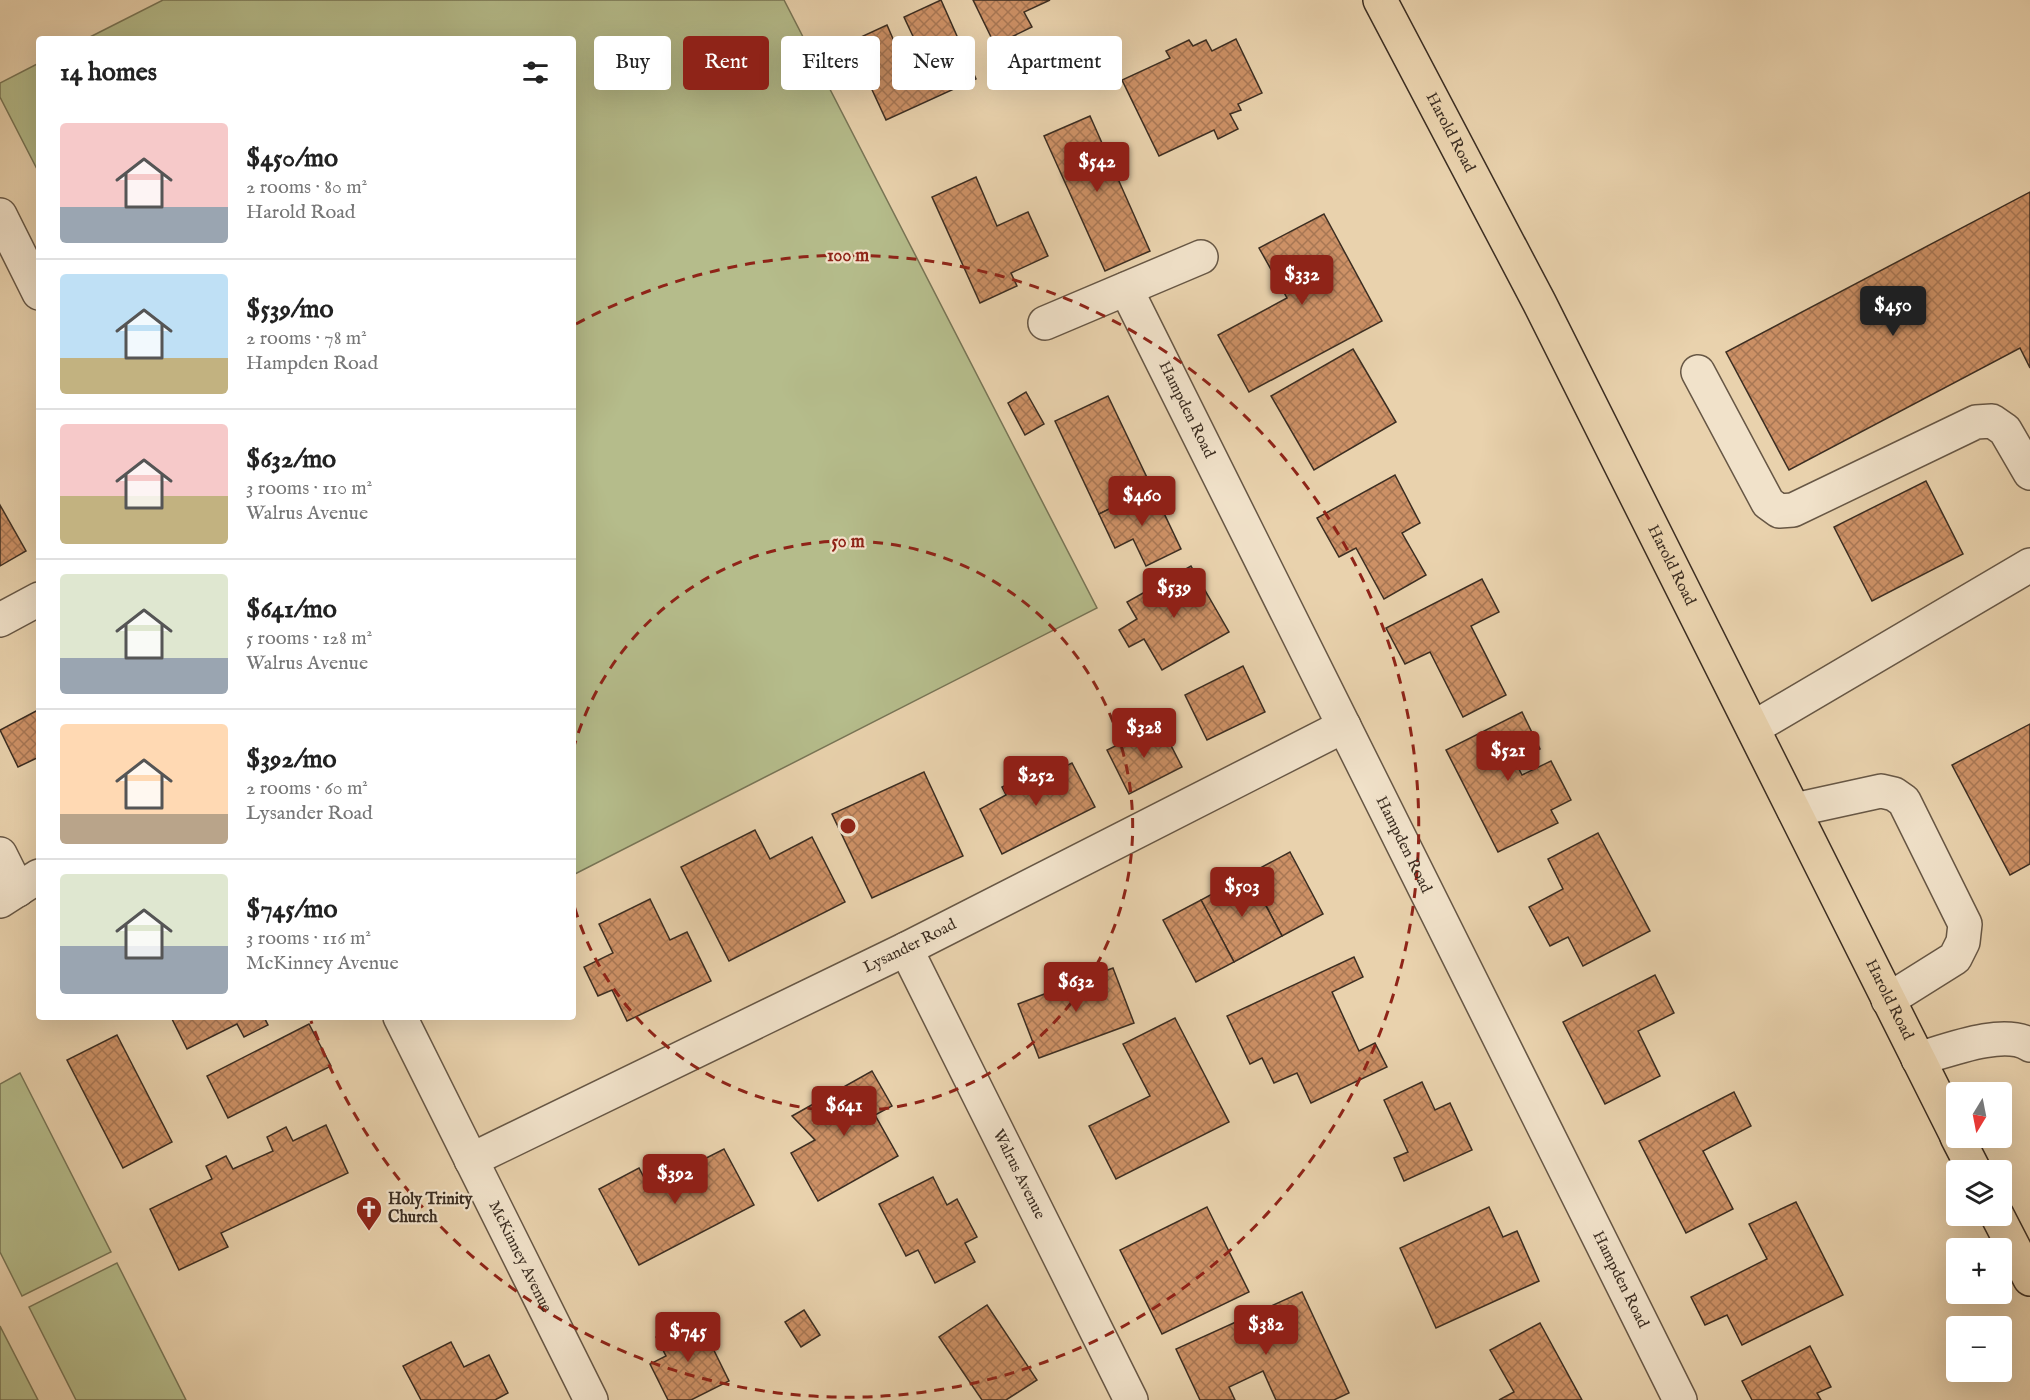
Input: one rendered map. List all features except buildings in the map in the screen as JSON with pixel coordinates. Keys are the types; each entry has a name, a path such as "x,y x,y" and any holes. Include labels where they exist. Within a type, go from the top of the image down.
{"main road":[{"name":"Harold Road","path":"1380,0 1539,302 1946,1114"},
{"path":"2003,1226 2030,1279"}],"street":[{"path":"0,215 36,287"},
{"path":"1045,322 1201,257"},
{"name":"Hampden Road","path":"1126,289 1680,1400"},
{"path":"1698,372 1768,503 1779,511 1793,510 1976,422 1992,421 2005,430 2030,473"},
{"path":"1752,728 2030,566"},
{"path":"0,620 36,601"},
{"name":"Lysander Road","path":"471,1160 906,949 1344,726"},
{"path":"1794,810 1881,791 1893,794 1904,801 1965,924 1963,942 1955,958 1888,1000"},
{"path":"0,854 19,889"},
{"name":"Walrus Avenue","path":"906,949 1131,1400"},
{"name":"McKinney Avenue","path":"401,1020 591,1400"},
{"path":"1918,1059 1981,1040 2022,1040 2030,1045"}],"green space":[{"path":"163,0 784,0 803,36 781,36 781,90 830,90 1097,608 576,873 576,36 92,36"},
{"path":"36,65 36,167 0,97 0,83"},
{"path":"20,1073 111,1252 22,1296 0,1252 0,1084"},
{"path":"117,1263 186,1400 76,1400 29,1307"},
{"path":"0,1326 38,1400 0,1400"}],"place":[{"name":"Holy Trinity Church","path":"369,1232"}]}
